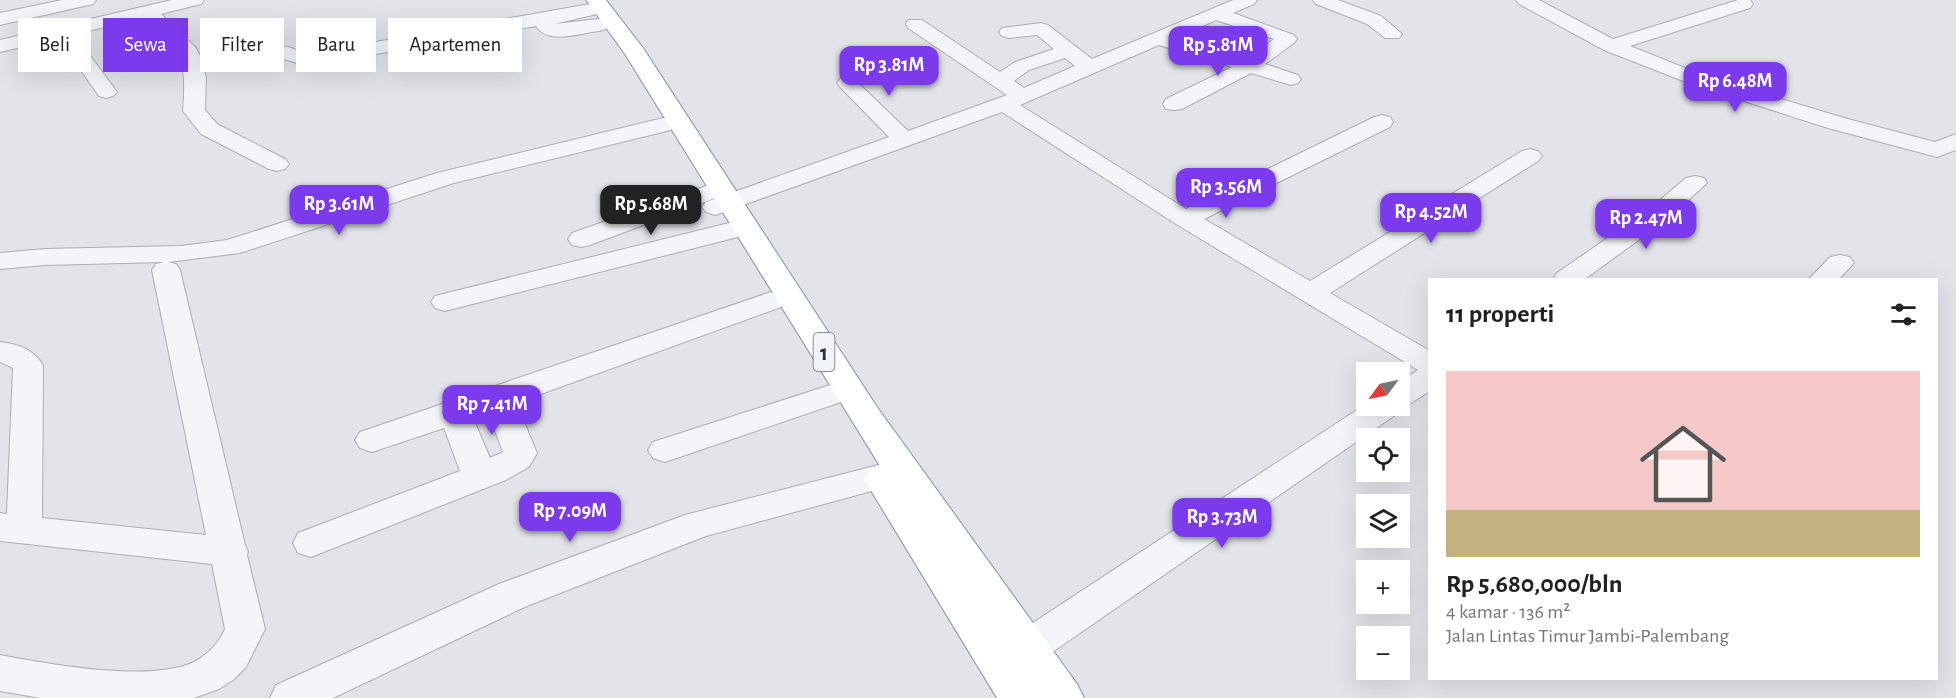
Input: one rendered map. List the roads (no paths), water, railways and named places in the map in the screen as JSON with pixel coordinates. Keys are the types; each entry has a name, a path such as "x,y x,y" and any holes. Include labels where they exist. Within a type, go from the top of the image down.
{"highway":[{"name":"1","path":"592,9 663,125 1061,698"},
{"name":"1","path":"592,9 635,53 771,301 1022,698"}],"street":[{"path":"0,19 87,0"},
{"path":"109,0 142,13 189,52 194,66 196,93 194,111 209,129 277,164"},
{"path":"91,25 195,0"},
{"path":"445,302 720,208 903,139 1009,93 1089,67 1248,0"},
{"path":"1322,0 1374,20 1392,34"},
{"path":"1525,0 1611,46 1698,80 1755,99 1950,149"},
{"path":"1611,46 1744,4"},
{"path":"194,66 264,51 300,58 325,57 535,13 552,32 592,9"},
{"path":"1174,104 1248,67 1287,39 1213,13"},
{"path":"915,24 1185,219 1308,294 1428,363"},
{"path":"1009,32 1041,29 1089,67"},
{"path":"1157,38 1291,78"},
{"path":"0,46 18,42"},
{"path":"1009,93 1022,66 1069,50"},
{"path":"91,71 106,92"},
{"path":"847,83 903,139"},
{"path":"1185,219 1382,122"},
{"path":"0,261 45,257 181,254 231,247 478,170 663,125"},
{"path":"1308,294 1530,156"},
{"path":"1568,278 1657,215 1695,183"},
{"path":"581,239 720,208"},
{"path":"0,673 114,694 196,693 212,673 234,652 245,629 230,552 166,270"},
{"path":"372,440 455,414 771,301"},
{"path":"0,352 12,353 28,365 12,528 230,552"},
{"path":"1410,389 1428,377"},
{"path":"665,450 830,395"},
{"path":"311,543 480,477 513,461 520,453 498,398"},
{"path":"455,414 480,477"},
{"path":"1027,648 1371,416"},
{"path":"291,698 513,595 698,525 882,476"}]}
